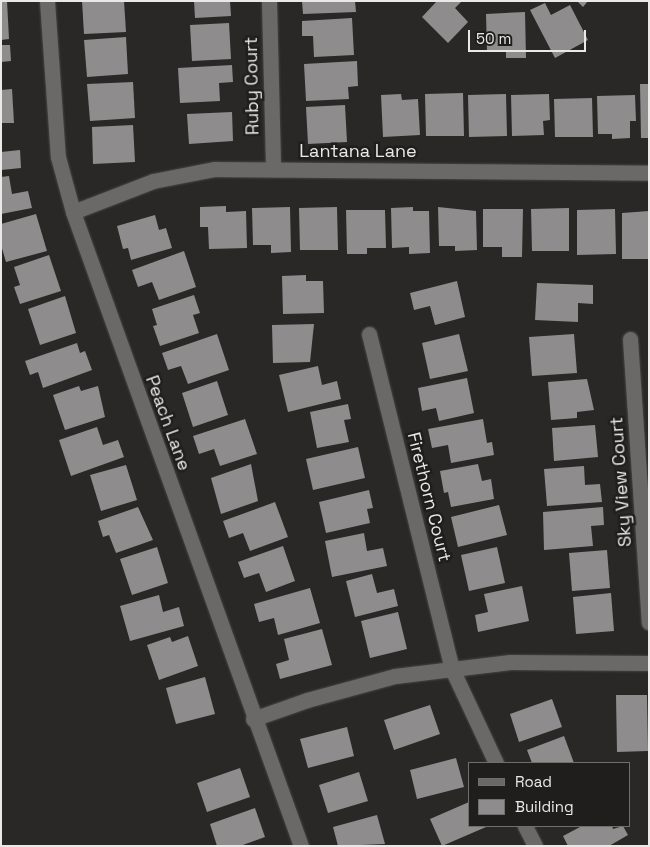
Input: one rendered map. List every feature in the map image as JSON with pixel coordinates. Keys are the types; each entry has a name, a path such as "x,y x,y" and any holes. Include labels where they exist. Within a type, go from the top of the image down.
{"street":[{"name":"Peach Lane","path":"47,1 58,157 73,212 301,846"},
{"name":"Ruby Court","path":"269,1 273,170"},
{"name":"Lantana Lane","path":"73,212 153,181 185,173 215,169 649,172"},
{"name":"Firethorn Court","path":"369,334 452,669 496,762"},
{"name":"Sky View Court","path":"630,339 649,622"},
{"path":"254,719 307,700 396,676 510,662 649,662"},
{"path":"526,827 535,846"}],"building":[{"path":"7,1 9,39 1,40 1,2"},
{"path":"82,1 124,1 126,32 84,34"},
{"path":"194,1 230,1 231,16 195,18"},
{"path":"302,1 355,1 356,12 303,14"},
{"path":"437,1 462,1 455,8 468,22 448,43 422,17"},
{"path":"577,1 588,1 583,7"},
{"path":"545,3 551,15 570,5 588,40 555,58 530,10"},
{"path":"525,12 526,58 506,58 506,50 487,51 486,14"},
{"path":"352,18 354,55 314,57 313,36 302,36 302,21"},
{"path":"229,23 231,59 192,61 190,25"},
{"path":"126,37 128,74 87,77 84,40"},
{"path":"1,45 10,45 11,61 1,62"},
{"path":"357,61 358,86 348,87 349,99 306,101 304,64"},
{"path":"232,65 233,82 219,83 220,101 180,103 178,68"},
{"path":"133,82 135,118 90,121 87,84"},
{"path":"640,84 649,84 649,138 641,138"},
{"path":"12,89 14,123 1,123 1,90"},
{"path":"463,93 464,136 426,136 425,94"},
{"path":"401,94 402,100 418,99 420,135 383,137 381,95"},
{"path":"506,94 507,136 469,137 468,95"},
{"path":"549,94 550,120 543,121 544,135 512,136 511,95"},
{"path":"635,95 636,121 630,121 630,138 612,139 612,134 598,134 597,96"},
{"path":"592,98 593,137 555,137 554,99"},
{"path":"345,105 347,142 308,144 306,107"},
{"path":"232,112 233,141 189,144 187,114"},
{"path":"133,125 135,162 93,164 92,127"},
{"path":"20,150 21,168 1,170 1,152"},
{"path":"9,176 12,194 28,191 32,208 1,214 1,177"},
{"path":"226,206 226,212 246,211 247,248 209,249 208,227 200,227 200,207"},
{"path":"290,207 291,252 271,253 271,245 253,245 252,208"},
{"path":"337,207 338,250 300,250 299,208"},
{"path":"413,207 413,211 429,211 430,253 409,254 409,247 392,248 391,208"},
{"path":"438,207 476,211 477,250 455,251 455,246 439,246"},
{"path":"569,208 569,251 532,251 531,209"},
{"path":"483,209 523,209 522,257 502,257 502,247 483,247"},
{"path":"615,209 616,254 577,255 577,210"},
{"path":"346,210 385,210 386,248 367,248 367,254 347,254"},
{"path":"649,211 649,259 622,259 622,213"},
{"path":"36,214 47,251 6,262 1,245 1,224"},
{"path":"155,215 159,230 166,228 172,248 131,260 128,248 123,249 117,226"},
{"path":"184,251 196,287 159,300 152,282 138,287 132,270"},
{"path":"49,255 61,291 20,304 14,287 20,285 14,267"},
{"path":"306,275 306,281 323,281 324,313 283,314 282,276"},
{"path":"457,281 465,317 435,325 430,306 414,310 410,293"},
{"path":"537,283 593,285 593,304 578,303 578,322 535,320"},
{"path":"194,295 200,313 193,315 199,333 160,346 153,326 157,325 152,309"},
{"path":"65,296 76,333 40,345 28,309"},
{"path":"314,324 310,362 273,363 272,325"},
{"path":"217,334 229,370 188,384 181,366 168,370 162,353"},
{"path":"459,334 468,371 430,379 422,343"},
{"path":"574,334 577,373 532,376 529,337"},
{"path":"77,343 80,353 85,351 92,370 43,388 38,372 30,375 25,361"},
{"path":"318,366 322,385 337,381 341,399 288,412 279,375"},
{"path":"467,378 474,413 439,421 436,408 422,411 418,388"},
{"path":"587,379 594,410 577,412 577,418 551,420 548,382"},
{"path":"217,381 228,415 193,427 182,393"},
{"path":"79,386 81,391 98,386 105,417 65,430 53,395"},
{"path":"348,404 351,419 344,420 349,442 317,448 310,412"},
{"path":"245,419 257,454 220,466 214,449 199,454 193,436"},
{"path":"483,419 487,443 492,442 494,455 451,463 448,445 432,448 428,429"},
{"path":"595,425 598,457 554,461 552,428"},
{"path":"97,427 103,445 118,440 124,457 71,476 59,440"},
{"path":"358,447 365,478 313,490 306,459"},
{"path":"251,464 258,501 221,514 211,478"},
{"path":"478,464 482,481 491,479 494,499 451,507 448,492 444,493 440,471"},
{"path":"126,465 137,500 101,511 90,475"},
{"path":"584,466 585,485 600,484 602,502 547,506 544,469"},
{"path":"369,490 373,508 367,509 370,523 326,533 319,502"},
{"path":"275,502 288,537 250,551 243,533 229,538 223,521"},
{"path":"499,505 507,535 458,547 451,517"},
{"path":"138,507 153,540 116,553 109,535 103,537 98,521"},
{"path":"603,507 604,525 591,526 593,546 544,550 543,512"},
{"path":"364,533 367,551 383,548 387,566 332,577 325,541"},
{"path":"283,546 295,581 266,592 259,573 244,578 238,562"},
{"path":"157,547 168,583 132,595 120,559"},
{"path":"497,547 505,583 469,591 461,555"},
{"path":"607,550 610,588 572,591 569,553"},
{"path":"372,574 377,593 394,589 398,606 355,617 346,581"},
{"path":"522,586 529,621 478,632 475,615 488,612 484,594"},
{"path":"310,588 320,623 278,635 274,618 259,622 254,604"},
{"path":"611,593 614,631 576,634 573,597"},
{"path":"159,595 163,612 179,607 184,626 130,641 120,606"},
{"path":"398,612 407,649 370,658 361,621"},
{"path":"322,629 332,665 280,679 276,664 289,660 284,639"},
{"path":"188,636 198,666 159,680 147,645 170,637 172,642"},
{"path":"205,677 215,714 176,724 166,688"},
{"path":"616,695 647,695 648,751 617,752"},
{"path":"552,699 562,727 519,742 510,714"},
{"path":"430,705 440,734 394,750 384,720"},
{"path":"347,727 354,756 308,768 300,739"},
{"path":"564,736 574,762 532,762 527,750"},
{"path":"456,758 464,787 417,799 410,770"},
{"path":"240,768 250,797 207,812 197,783"},
{"path":"359,772 368,801 328,813 319,785"},
{"path":"468,802 468,827 486,827 442,846 430,819"},
{"path":"255,808 265,837 240,846 217,846 210,824"},
{"path":"377,815 385,844 338,846 333,827"},
{"path":"580,827 612,827 613,829 624,827 628,835 609,846 568,846 563,836"}]}
